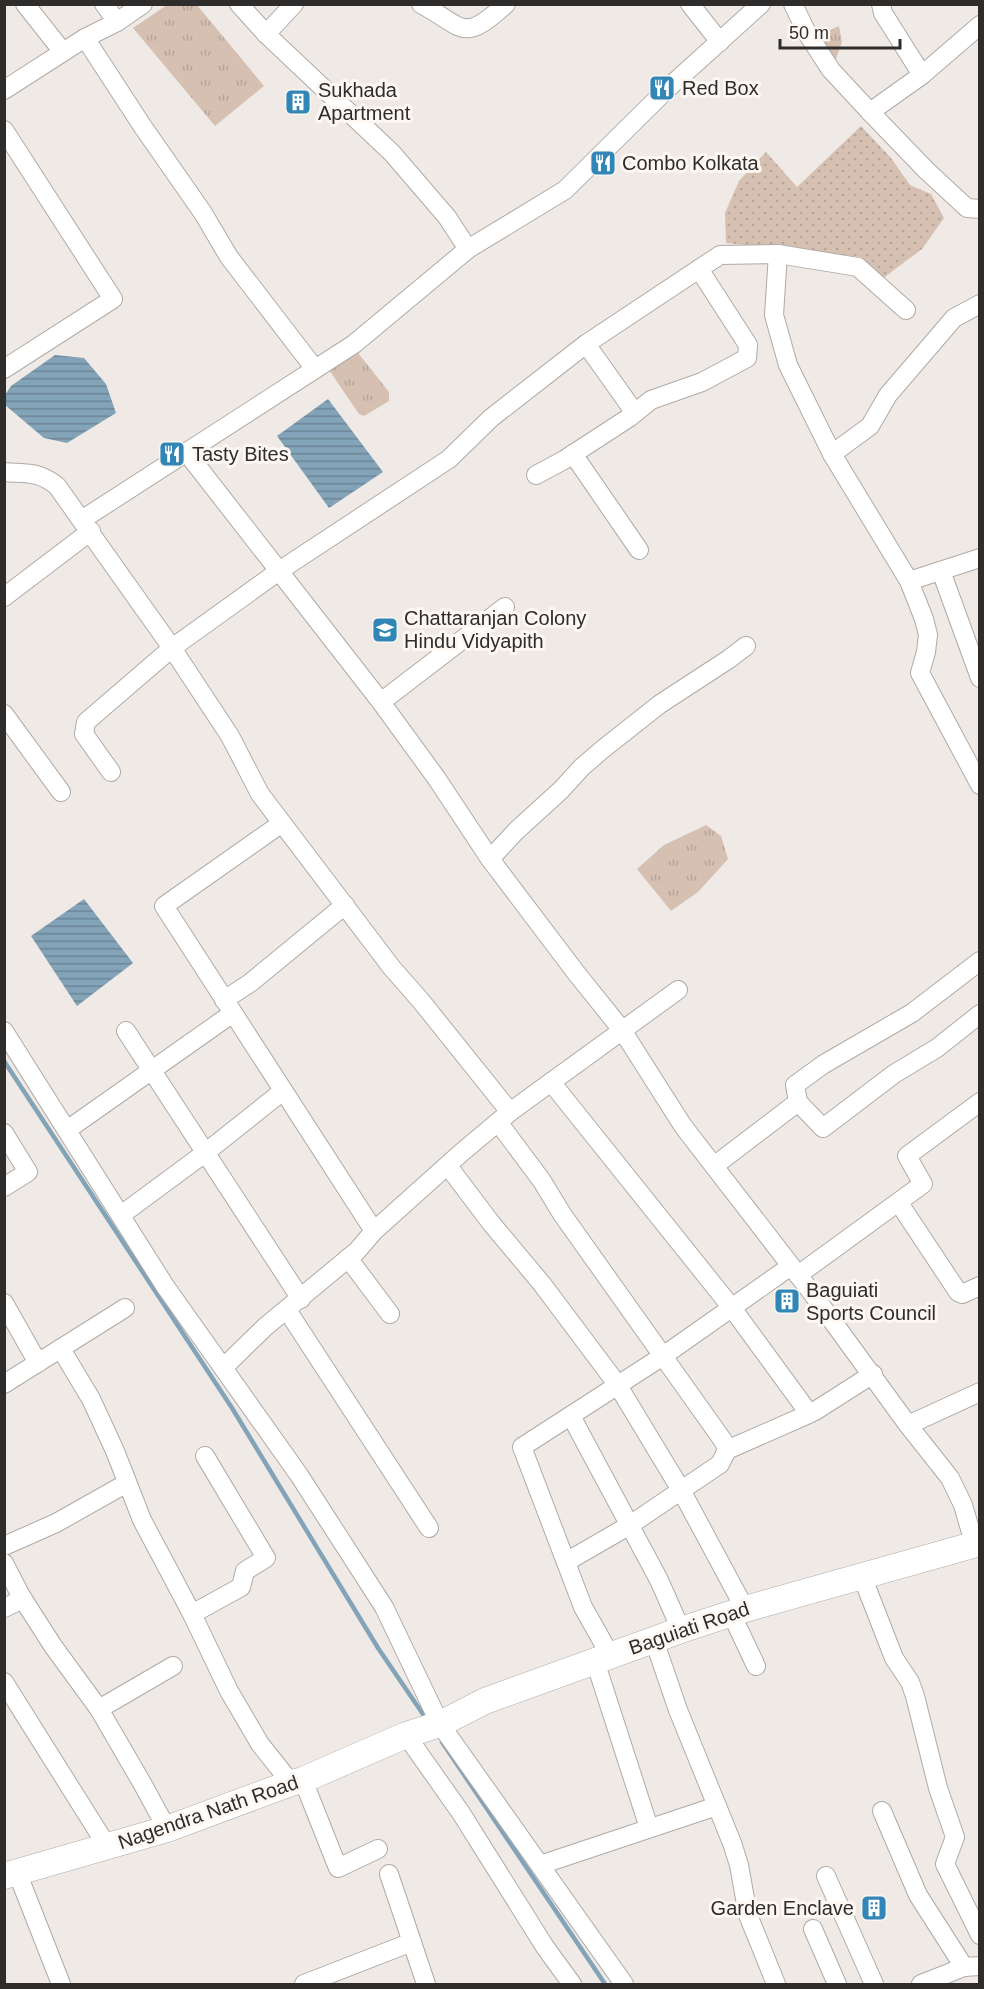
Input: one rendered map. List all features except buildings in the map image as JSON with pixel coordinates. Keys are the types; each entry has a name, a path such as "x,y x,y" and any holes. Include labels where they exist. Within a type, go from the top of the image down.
{"street":[{"path":"25,4 63,52"},
{"path":"104,4 117,22"},
{"path":"4,90 143,4"},
{"path":"239,4 266,34 392,153 447,217 468,249"},
{"path":"266,34 294,4"},
{"path":"422,4 455,27 465,29 476,27 506,4"},
{"path":"690,4 720,42"},
{"path":"4,597 87,525 187,453 354,344 468,249 566,190 667,89 761,4"},
{"path":"793,4 807,33 831,70 927,171 967,208 980,209"},
{"path":"881,4 889,23 922,75"},
{"path":"870,112 922,75 980,25"},
{"path":"85,38 203,213 229,257 315,369"},
{"path":"4,130 113,299 4,369"},
{"path":"778,254 774,315 788,365 832,454 909,581 928,635 920,673 980,785"},
{"path":"111,772 84,734 86,722 172,648 279,571 449,459 491,418 586,344 720,255 778,254 858,267 906,310"},
{"path":"536,475 573,454 651,400 702,382 747,358 748,345 699,269"},
{"path":"832,454 870,426 888,395 954,318 980,304"},
{"path":"586,344 635,413"},
{"path":"187,453 381,702 437,779 490,859 576,974 622,1029 683,1126 950,1478 978,1545"},
{"path":"573,454 639,550"},
{"path":"4,472 45,476 57,486 87,525 230,736 260,794 392,968 421,1001 504,1117 562,1214 724,1442 727,1450"},
{"path":"909,581 980,558"},
{"path":"941,571 980,678"},
{"path":"381,702 505,607"},
{"path":"490,859 516,831 603,749 660,704 746,646"},
{"path":"4,714 61,792"},
{"path":"282,823 164,906 374,1231"},
{"path":"67,1130 153,1070 229,1006 255,978 345,905"},
{"path":"980,961 912,1013 825,1064 795,1085 798,1102 823,1128 894,1074 937,1048 980,1014"},
{"path":"223,1368 265,1327 357,1251 374,1231 504,1117 678,990"},
{"path":"4,1031 165,1286 299,1475 384,1607 440,1724 624,1984"},
{"path":"126,1031 205,1153 429,1528"},
{"path":"551,1082 732,1308 811,1413"},
{"path":"121,1215 205,1153 283,1091"},
{"path":"714,1166 798,1102"},
{"path":"649,1828 603,1658 522,1447 663,1356 732,1308 795,1271 899,1203 923,1184 907,1156 980,1102"},
{"path":"4,1133 28,1173 4,1187"},
{"path":"448,1166 491,1223 542,1284 617,1384 681,1490 738,1611 756,1666"},
{"path":"899,1203 958,1292 967,1293 980,1286"},
{"path":"348,1258 390,1314"},
{"path":"4,1303 38,1363"},
{"path":"4,1384 126,1308"},
{"path":"61,1349 91,1400 115,1451 142,1520 192,1614 229,1691 260,1744 297,1781 338,1868 378,1849"},
{"path":"566,1562 630,1525 720,1464 727,1450 811,1413 873,1374"},
{"path":"908,1425 978,1396"},
{"path":"571,1416 659,1580 681,1630"},
{"path":"192,1614 241,1587 244,1571 266,1558 205,1456"},
{"path":"4,1546 56,1523 127,1483"},
{"name":"Baguiati Road","path":"406,1735 440,1724 485,1701 738,1611 978,1545"},
{"path":"4,1563 23,1599 53,1646 99,1709 167,1829"},
{"path":"862,1576 894,1658 910,1682 915,1696 938,1788 955,1837 945,1864 980,1935"},
{"path":"4,1608 23,1599"},
{"path":"654,1640 678,1710 739,1865 748,1915 776,1984"},
{"path":"99,1709 173,1666"},
{"path":"4,1682 108,1846"},
{"path":"406,1735 461,1813 545,1947 572,1984"},
{"name":"Nagendra Nath Road","path":"11,1874 167,1829 297,1781 406,1735"},
{"path":"540,1865 717,1806"},
{"path":"882,1811 918,1895 972,1967 921,1984"},
{"path":"11,1874 61,1984"},
{"path":"389,1874 426,1984"},
{"path":"826,1876 874,1984"},
{"path":"813,1929 837,1984"},
{"path":"304,1984 412,1942"}],"green space":[{"path":"167,5 197,5 264,86 215,126 133,28"},
{"path":"839,26 842,42 833,67 814,37"},
{"path":"861,126 891,158 910,185 931,194 944,218 922,249 882,279 861,257 726,243 725,213 739,181 766,152 797,187"},
{"path":"352,353 358,353 389,392 389,401 364,416 359,414 329,370"},
{"path":"706,825 721,836 728,859 698,892 671,911 637,869 664,845"}],"water":[{"path":"55,355 84,358 106,384 116,413 67,443 44,438 5,405 5,395 11,386"},
{"path":"328,399 383,472 329,508 277,436"},
{"path":"84,899 133,963 77,1006 31,936"}],"waterway":[{"path":"4,1061 232,1408 378,1648 427,1720"},
{"path":"442,1742 605,1984"}],"place":[{"name":"Red Box","path":"662,88"},
{"name":"Sukhada Apartment","path":"298,102"},
{"name":"Combo Kolkata","path":"603,163"},
{"name":"Tasty Bites","path":"172,454"},
{"name":"Chattaranjan Colony Hindu Vidyapith","path":"385,630"},
{"name":"Baguiati Sports Council","path":"787,1301"},
{"name":"Garden Enclave","path":"874,1908"}]}
